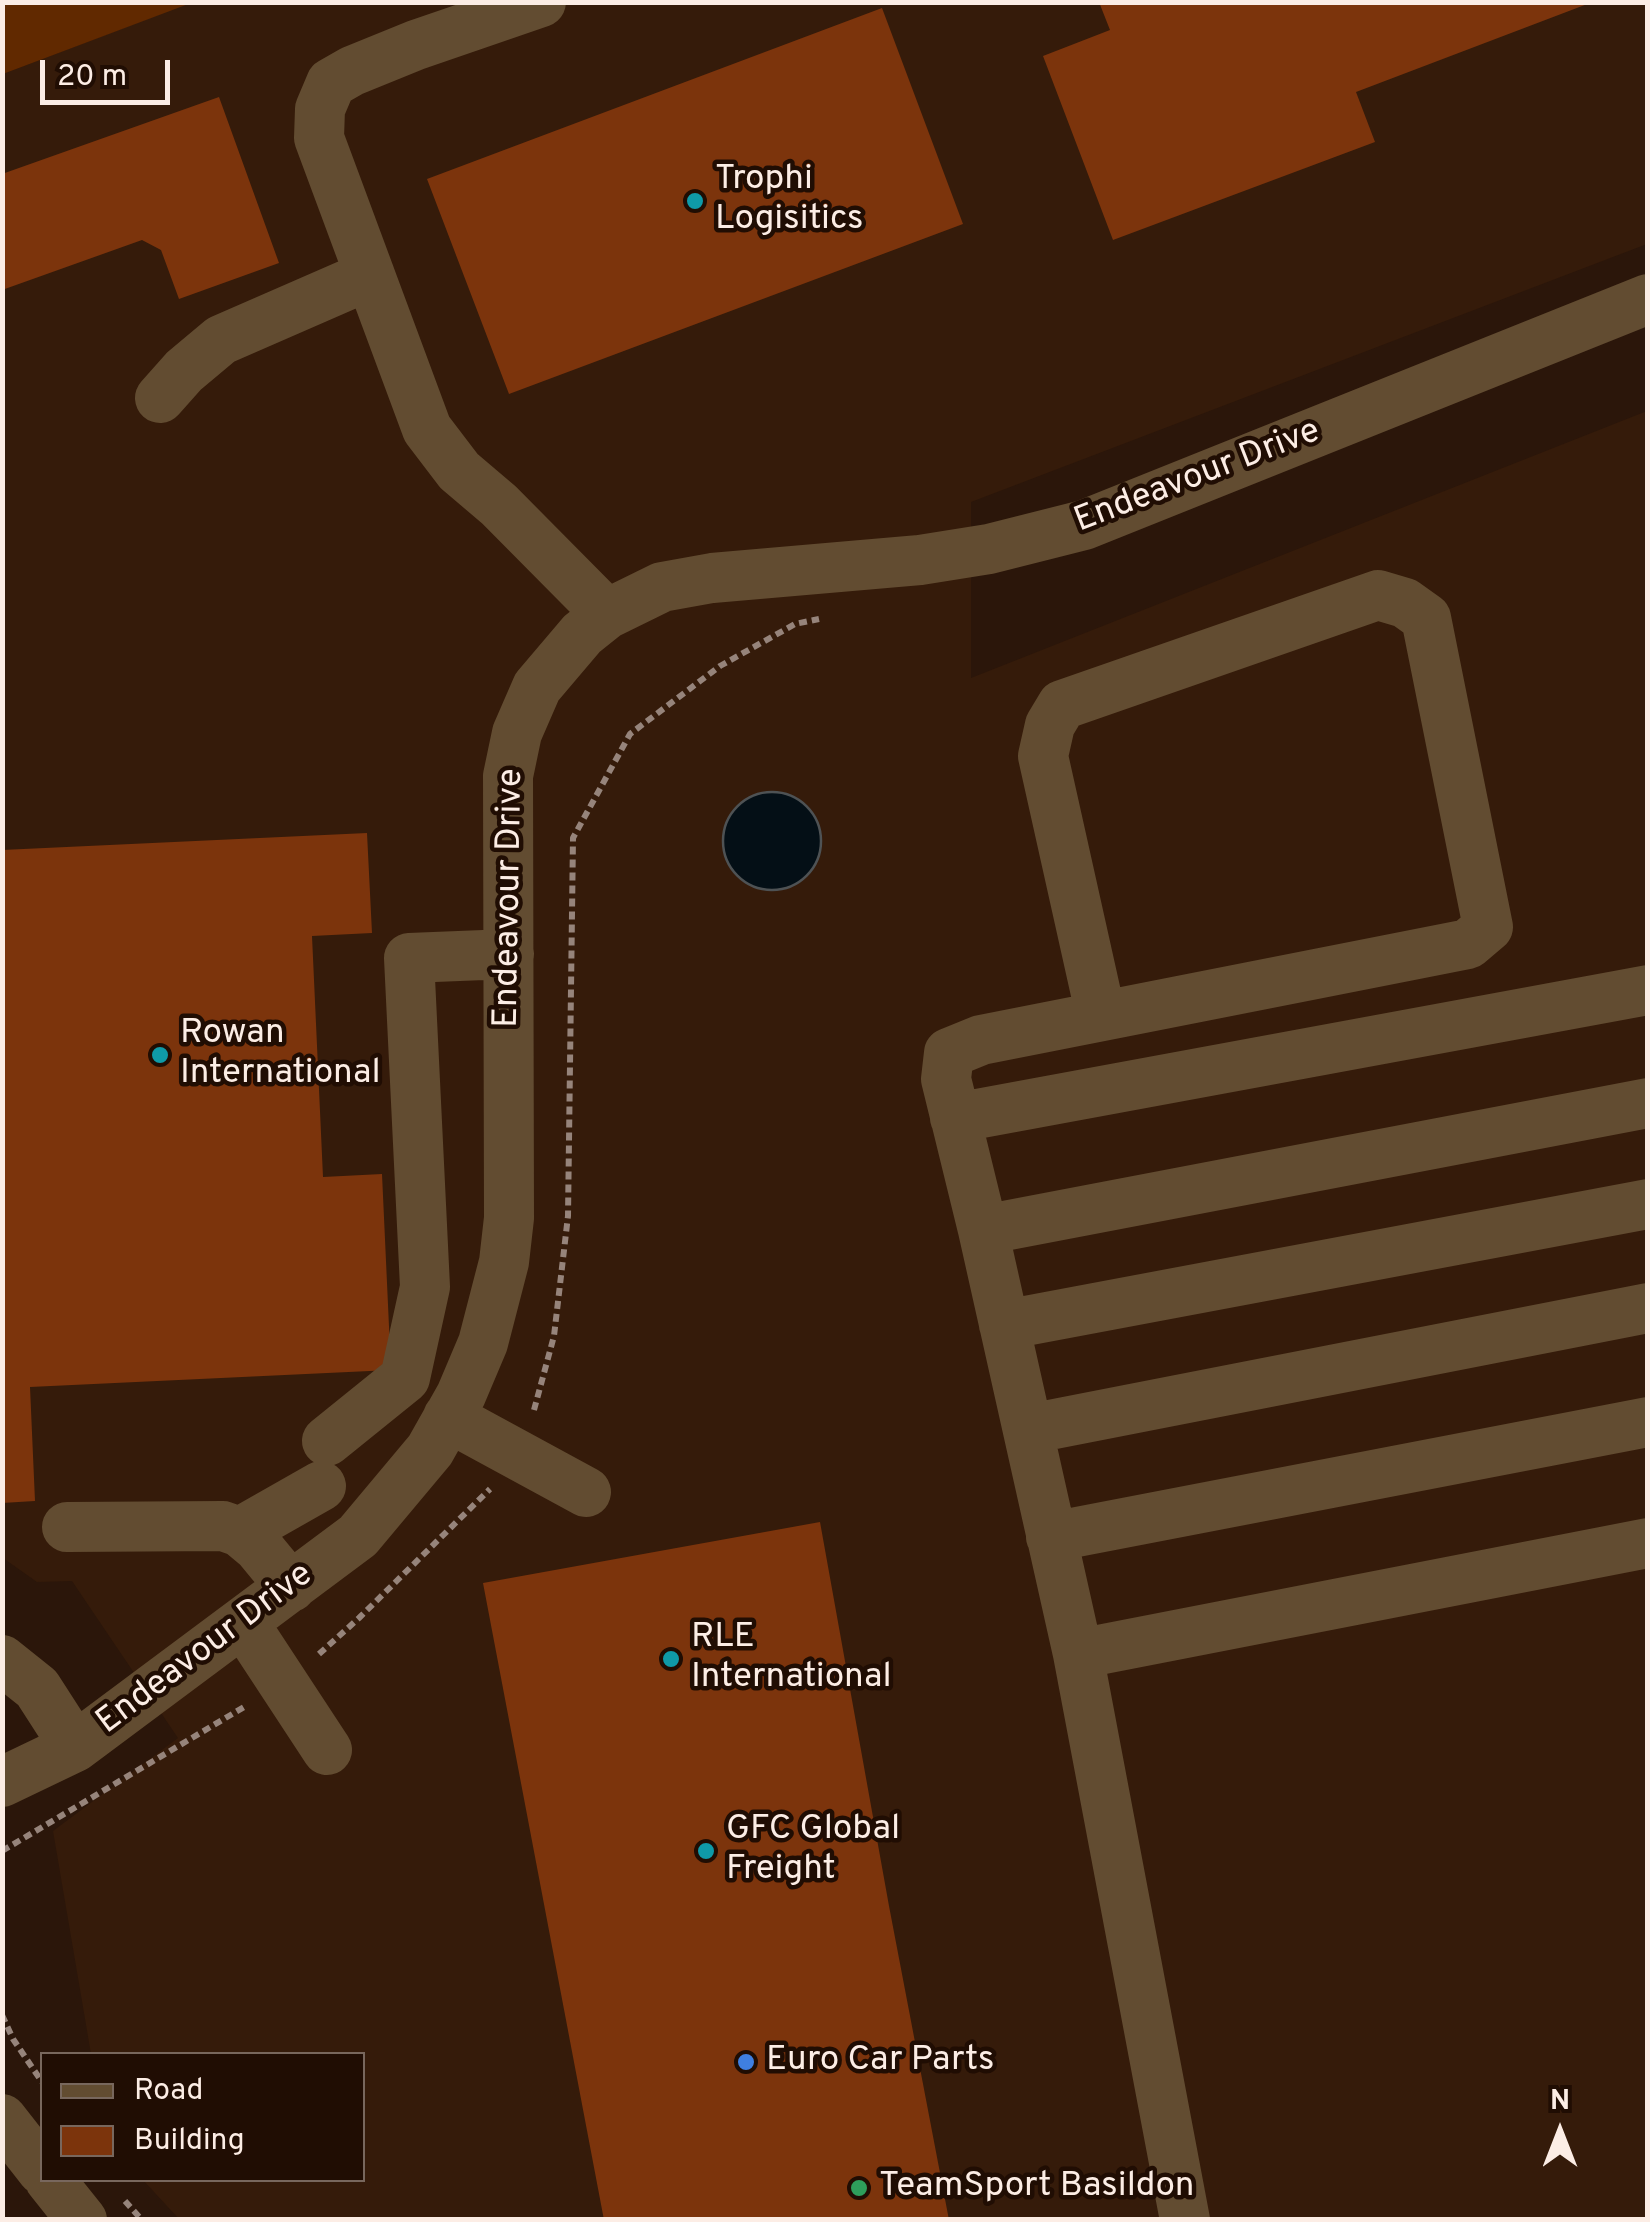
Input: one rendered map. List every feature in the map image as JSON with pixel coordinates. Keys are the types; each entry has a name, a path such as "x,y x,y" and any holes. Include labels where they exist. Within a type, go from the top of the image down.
{"street":[{"path":"541,2 416,46 332,83 320,109 319,138 427,429 459,471 499,504 607,614"},
{"path":"160,398 184,371 221,340 370,275"},
{"name":"Endeavour Drive","path":"2,1782 74,1747 358,1536 430,1450 448,1417 484,1343 504,1262 509,1218 508,776 517,733 537,687 582,634 607,614 662,586 744,574 920,560 990,549 1084,525 1648,300"},
{"path":"1101,1016 1043,756 1050,725 1062,704 1378,594 1404,603 1426,618 1488,927 1468,944 982,1040 949,1053 946,1079 1078,1654 1185,2220"},
{"path":"240,1532 324,1464 405,1378 425,1288 409,958 508,954"},
{"path":"1391,959 1406,1034"},
{"path":"954,1118 1648,990"},
{"path":"983,1230 1648,1103"},
{"path":"1004,1325 1648,1204"},
{"path":"1029,1428 1648,1308"},
{"path":"448,1417 586,1492"},
{"path":"1051,1537 1648,1422"},
{"path":"67,1527 224,1526 258,1546 291,1587"},
{"path":"1078,1654 1648,1543"},
{"path":"243,1622 327,1750"},
{"path":"2,1660 38,1688 74,1747"},
{"path":"4,2125 40,2168"},
{"path":"52,2182 82,2220"}],"path":[{"path":"2,2014 13,2040 40,2079"}],"shaded area":[{"path":"3,2 191,2 191,3 3,74"},
{"path":"191,2 1647,3 1647,244 971,502 971,678 1647,411 1647,2219 179,2219 145,2182 365,2182 365,2052 91,2052 53,1831 178,1738 72,1581 37,1582 3,1558 3,74"},
{"path":"772,792 791,796 806,807 817,822 821,841 817,860 806,875 791,886 772,890 753,886 738,875 727,860 723,841 727,822 738,807 753,796"}],"building":[{"path":"1099,2 1590,3 1356,92 1375,142 1113,240 1043,56 1110,30"},
{"name":"Trophi Logisitics","path":"882,8 963,224 509,394 427,179"},
{"path":"219,97 279,263 179,299 161,250 142,240 2,290 2,174"},
{"name":"Rowan International","path":"367,833 372,933 312,936 323,1177 382,1174 391,1370 30,1387 35,1501 2,1503 2,850"},
{"path":"820,1522 949,2220 604,2220 483,1583"}],"place":[{"name":"Trophi Logisitics","path":"695,201"},
{"name":"Rowan International","path":"160,1055"},
{"name":"RLE International","path":"671,1659"},
{"name":"GFC Global Freight","path":"706,1851"},
{"name":"Euro Car Parts","path":"746,2062"},
{"name":"TeamSport Basildon","path":"859,2188"}]}
